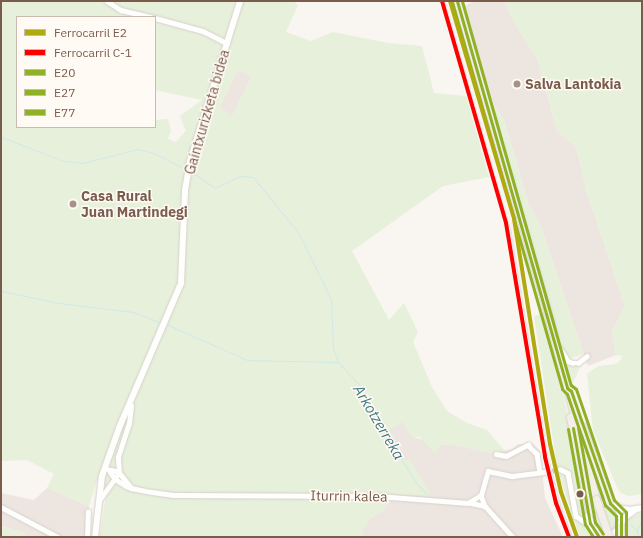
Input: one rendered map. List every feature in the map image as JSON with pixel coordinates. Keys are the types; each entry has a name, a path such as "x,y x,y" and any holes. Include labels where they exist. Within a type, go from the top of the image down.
{"main road":[{"name":"Gaintxurizketa bidea","path":"95,537 102,476 112,448 131,406 181,283 184,202 190,161 240,1"},
{"path":"457,1 554,338 596,498 609,537"},
{"path":"564,374 563,383 590,515"},
{"path":"567,388 571,391 610,503"},
{"name":"Gaintxurizketa bidea","path":"98,504 131,406"},
{"name":"Gaintxurizketa bidea","path":"109,470 112,448"},
{"path":"102,476 109,470"},
{"path":"621,523 621,537"}],"street":[{"path":"107,1 122,10 146,16"},
{"path":"156,18 203,31 227,43"},
{"path":"554,338 568,361 578,363 587,356"},
{"path":"98,504 108,487 119,473 118,457 129,423 131,406"},
{"path":"496,454 506,456 528,445 537,454 540,472"},
{"path":"560,469 567,471 578,518 591,526 598,535 610,534 635,510"},
{"path":"109,470 114,470 119,473 131,488"},
{"name":"Iturrin kalea","path":"109,470 115,479 131,488 174,495 378,496 471,503 485,506"},
{"path":"471,503 481,495 488,471 512,476 546,472"},
{"name":"Iturrin kalea","path":"108,487 126,486"},
{"path":"481,495 485,506 513,537"},
{"path":"578,518 584,519 590,515 598,504 610,503 618,508 635,510 642,508"},
{"path":"1,507 58,537"},
{"path":"618,508 621,523"},
{"path":"87,537 88,512"},
{"path":"590,515 591,526"}],"shaded area":[{"path":"474,1 505,1 513,21 537,58 557,131 576,147 587,193 625,306 612,332 616,355 588,366 541,227 529,205 504,120 493,103 465,6"},
{"path":"240,71 252,76 232,117 220,107 236,73"},
{"path":"403,421 413,437 440,445 449,444 492,453 512,449 518,444 533,444 540,451 545,498 563,537 363,537 361,533 369,519 384,510 392,490 412,473 387,441 385,432"},
{"path":"47,488 89,506 89,537 24,537 25,533 1,526 1,493 34,500"}],"green space":[{"path":"1,1 294,1 298,5 286,32 311,41 333,32 388,43 422,46 434,93 466,96 489,177 443,186 352,251 389,320 404,303 418,332 413,342 432,387 447,411 467,423 487,430 505,451 492,453 449,444 440,445 435,453 419,437 413,437 402,422 385,432 387,441 401,460 409,459 429,491 429,496 390,494 384,510 369,519 361,533 363,537 89,537 100,534 107,489 99,474 89,506 47,488 54,474 27,460 1,461","holes":["240,71 252,76 232,117 220,107 236,73"]},
{"path":"505,1 642,1 642,494 629,496 621,493 617,487 593,430 587,374 598,366 616,364 620,361 622,356 616,355 612,332 625,306 587,193 576,147 557,131 537,58 513,21"},
{"path":"493,103 504,120 529,205 541,227 584,354 567,359 539,279 490,104"},
{"path":"544,313 569,421 585,510 594,537 580,537 558,473 534,316"},
{"path":"566,362 573,365 582,363 572,385"},
{"path":"606,506 615,510 619,519 615,528 606,532 597,528 593,519 597,510"},
{"path":"642,512 642,537 625,537 624,529 628,519"},
{"path":"1,526 25,533 24,537 1,537"}],"waterway":[{"name":"Arkotzerreka","path":"1,137 64,161 82,163 138,149 154,153 182,167"},
{"name":"Arkotzerreka","path":"193,173 215,188 240,176 253,177 298,232 331,299 333,348 338,362 364,390 376,418 417,484 426,493"},
{"path":"1,291 59,303 133,312 161,323"},
{"path":"168,325 247,360 338,362"},
{"path":"637,530 642,520"},
{"name":"Arkotzerreka","path":"630,524 637,531 638,537"}],"tunnel":[{"path":"546,472 560,469"}],"railway":[{"path":"444,1 510,229 547,456 559,502 572,537"}],"rail line":[{"name":"C-1","path":"442,1 506,223 545,457 556,503 569,537"},
{"name":"E2","path":"450,1 514,219 550,444 561,492 577,537"}],"transit line":[{"name":"E20","path":"457,1 567,388 571,391 610,503 621,514 621,537"},
{"name":"E77","path":"462,1 571,385 576,389 614,500 626,512 626,537"},
{"name":"E27","path":"452,2 562,389 567,394 605,505 616,516 616,537"},
{"name":"E77","path":"578,427 595,522 603,534"},
{"name":"E20","path":"573,428 590,523 599,537"},
{"name":"E27","path":"568,429 585,524 593,537"}],"place":[{"name":"Salva Lantokia","path":"517,84"},
{"name":"Casa Rural Juan Martindegi","path":"73,204"}]}
